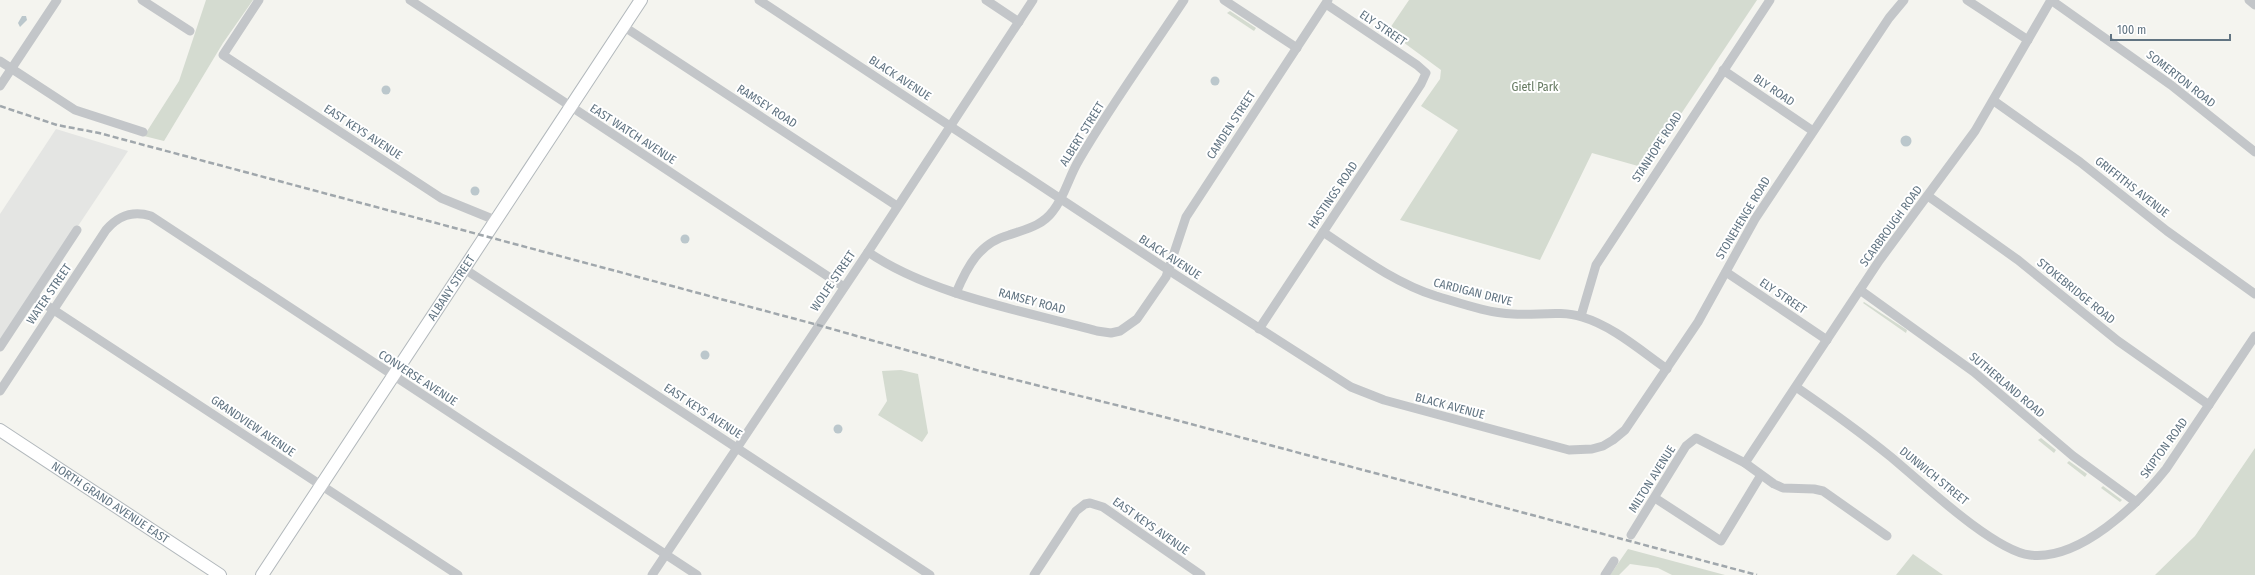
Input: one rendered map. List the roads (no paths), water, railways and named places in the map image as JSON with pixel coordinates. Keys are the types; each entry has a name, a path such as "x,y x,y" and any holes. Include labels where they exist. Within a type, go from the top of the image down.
{"street":[{"path":"0,86 57,0"},
{"path":"142,0 190,31"},
{"name":"EAST KEYS AVENUE","path":"259,0 223,55 441,198 495,220"},
{"name":"EAST WATCH AVENUE","path":"410,0 844,287"},
{"name":"ALBANY STREET","path":"262,575 641,0"},
{"name":"BLACK AVENUE","path":"759,0 1168,270 1323,371 1351,387 1384,400 1569,450 1592,449 1603,446"},
{"path":"986,0 1019,22"},
{"name":"WOLFE STREET","path":"652,575 868,252 949,126 1033,0"},
{"name":"ALBERT STREET","path":"956,293 970,264 983,248 1007,235 1036,226 1049,216 1061,199 1079,159 1184,0"},
{"path":"1224,0 1297,48"},
{"name":"STANHOPE ROAD","path":"1581,316 1596,265 1770,0"},
{"name":"STONEHENGE ROAD","path":"1603,446 1625,430 1667,369 1698,322 1751,225 1889,18 1904,0"},
{"path":"1967,0 2028,40"},
{"name":"SCARBROUGH ROAD","path":"1745,463 1860,290 1975,131 1994,101 2051,0"},
{"name":"SOMERTON ROAD","path":"2051,0 2171,85 2255,152"},
{"path":"2249,0 2255,5"},
{"name":"CAMDEN STREET","path":"1168,270 1186,217 1327,2"},
{"name":"ELY STREET","path":"1327,2 1417,65 1426,73"},
{"name":"RAMSEY ROAD","path":"623,26 897,206"},
{"path":"0,61 75,110 143,132"},
{"name":"BLY ROAD","path":"1723,70 1813,131"},
{"name":"HASTINGS ROAD","path":"1259,329 1421,84 1426,73"},
{"name":"GRIFFITHS AVENUE","path":"1994,101 2080,162 2167,231 2255,294"},
{"name":"STOKEBRIDGE ROAD","path":"1928,196 2018,260 2118,341 2209,405"},
{"name":"CONVERSE AVENUE","path":"124,215 135,213 151,216 392,376 697,575"},
{"name":"WATER STREET","path":"0,391 106,230 112,223 124,215"},
{"path":"0,347 77,230"},
{"name":"CARDIGAN DRIVE","path":"1323,232 1395,278 1437,296 1511,314 1566,314 1581,316 1605,327 1667,369"},
{"name":"RAMSEY ROAD","path":"868,252 909,275 956,293 1097,331 1111,333 1120,331 1137,319 1166,277 1168,270"},
{"name":"EAST KEYS AVENUE","path":"463,268 930,575"},
{"name":"ELY STREET","path":"1726,272 1827,340"},
{"name":"SUTHERLAND ROAD","path":"1860,290 1974,372 2073,456 2136,502"},
{"name":"GRANDVIEW AVENUE","path":"34,297 458,575"},
{"name":"SKIPTON ROAD","path":"2066,549 2101,530 2136,502 2166,469 2255,336"},
{"name":"DUNWICH STREET","path":"1796,387 1872,442 1961,515 2006,547 2022,554 2032,555 2054,553 2066,549"},
{"name":"NORTH GRAND AVENUE EAST","path":"0,430 220,575"},
{"name":"MILTON AVENUE","path":"1631,534 1655,498 1686,446 1696,438 1745,463"},
{"path":"1745,463 1761,475 1784,488 1823,491 1887,536"},
{"path":"1655,498 1721,541 1761,475"},
{"name":"EAST KEYS AVENUE","path":"1034,575 1076,512 1085,504 1095,504 1103,507 1201,575"},
{"path":"1605,575 1614,561"}],"railway":[{"path":"0,106 57,125 99,133 818,325 980,371 1172,419 1757,575"}],"park label":[{"name":"Gietl Park","path":"1535,87"}]}
